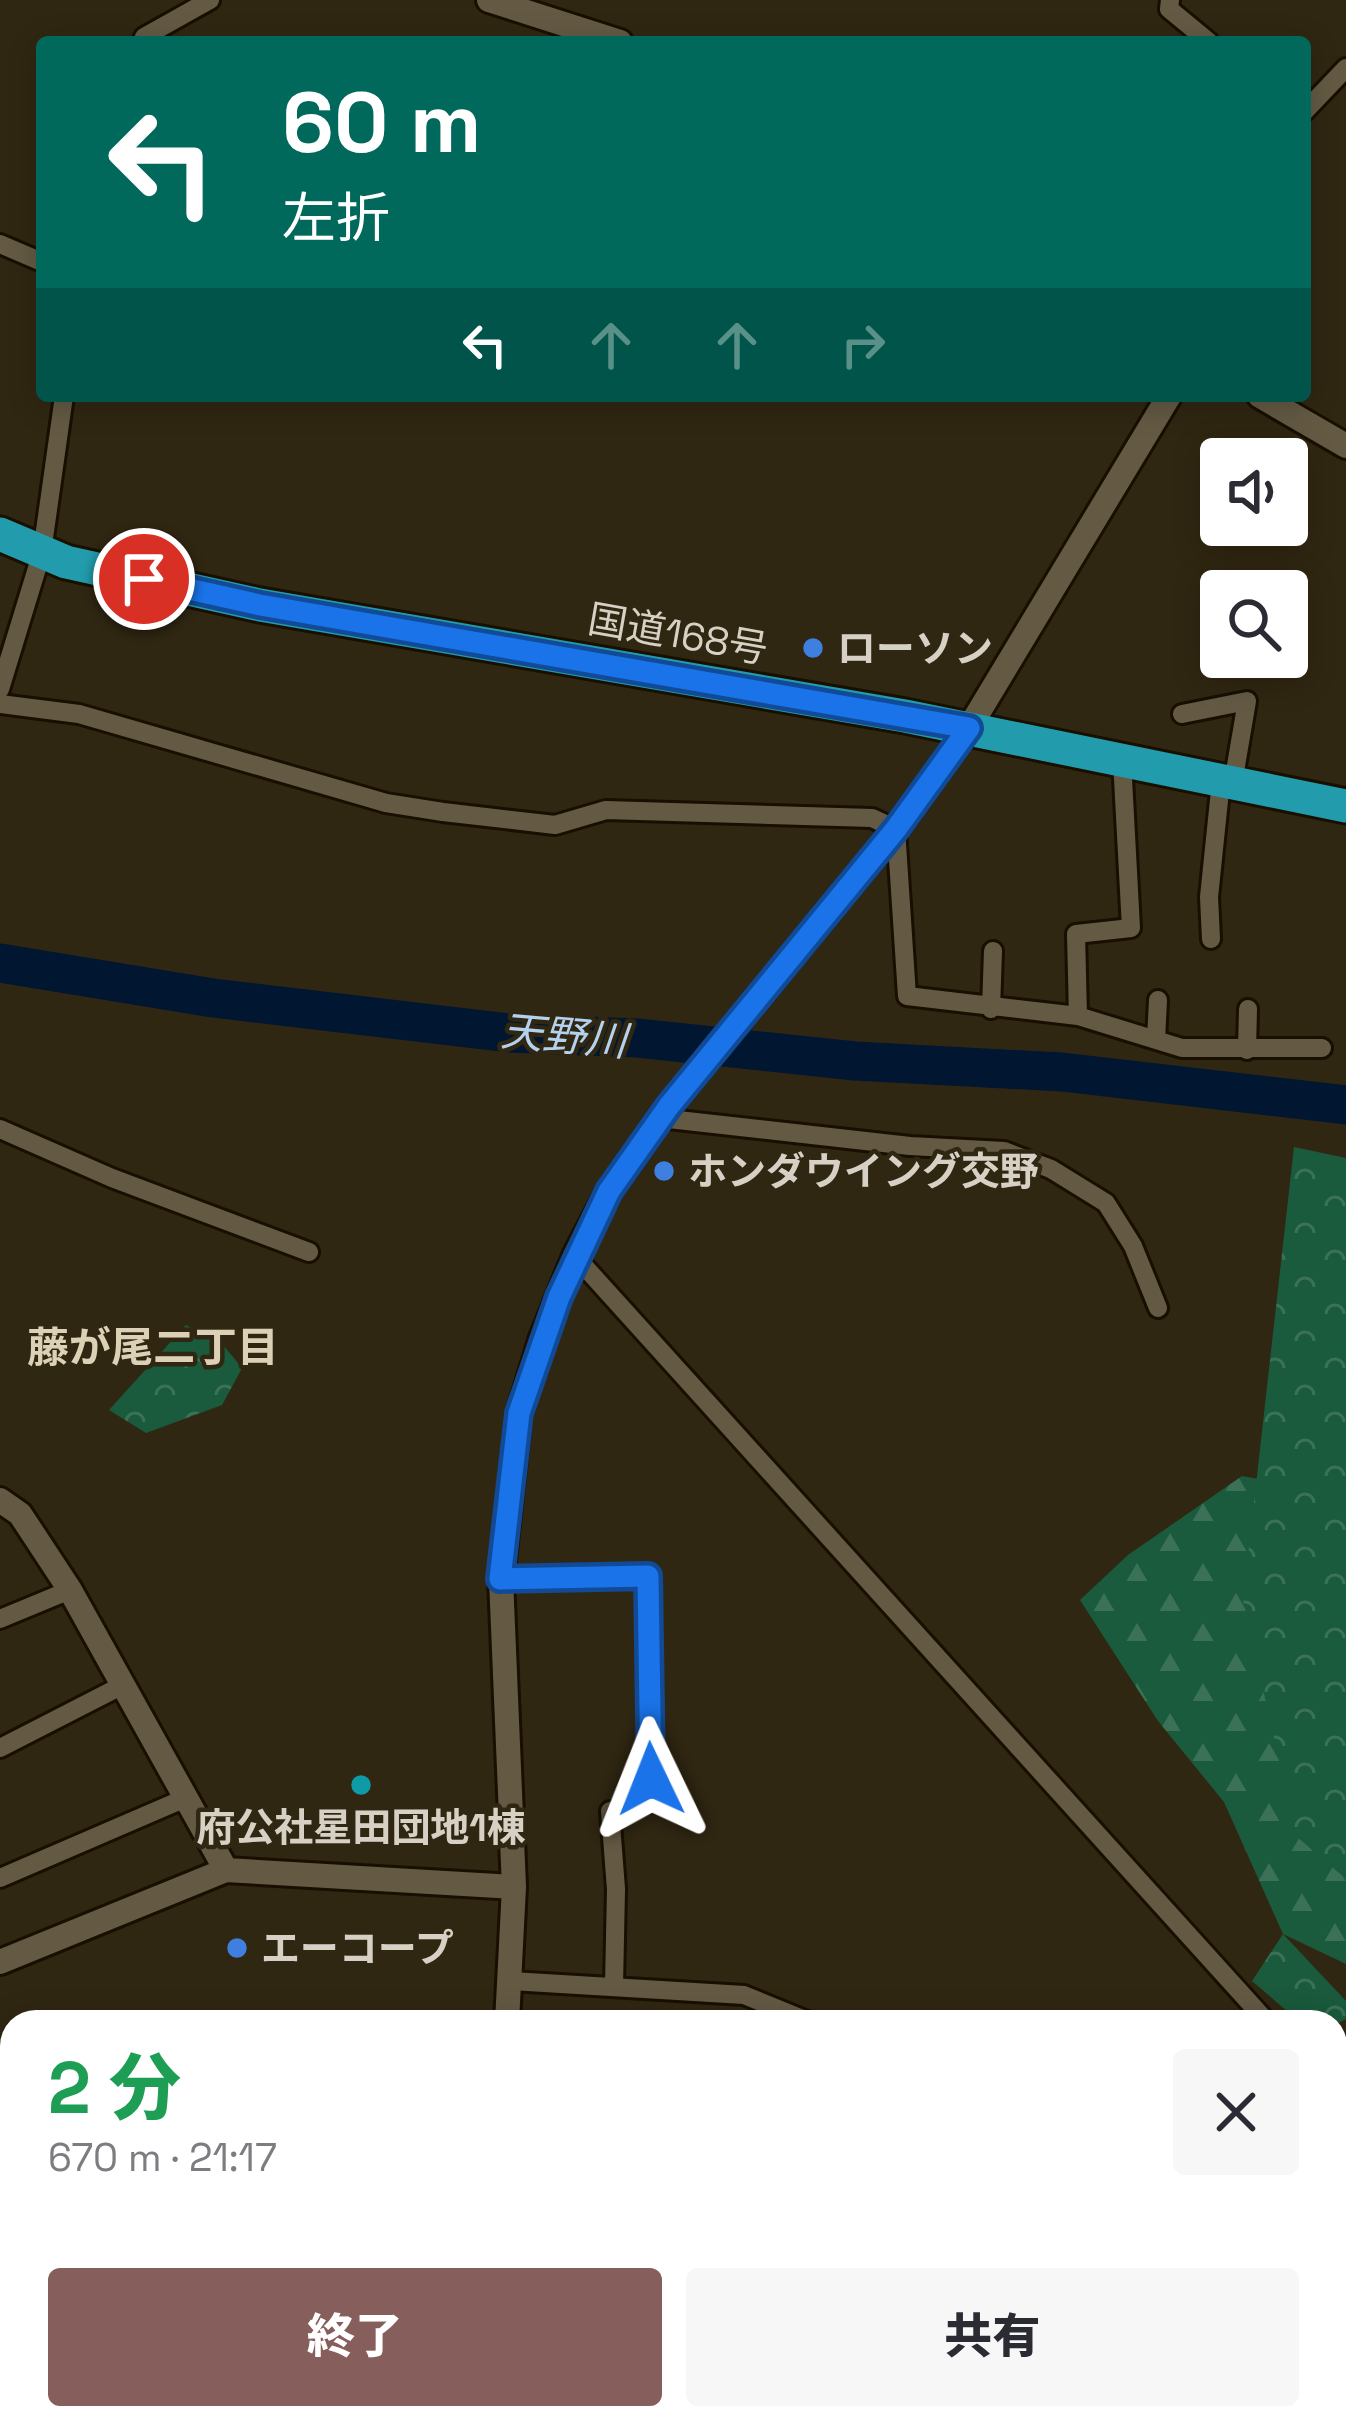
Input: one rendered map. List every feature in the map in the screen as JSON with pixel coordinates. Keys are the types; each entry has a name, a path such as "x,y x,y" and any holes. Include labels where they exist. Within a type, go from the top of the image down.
{"highway":[{"name":"国道168号","path":"0,534 67,562 260,605 969,728 1346,806"}],"street":[{"path":"146,36 209,0"},
{"path":"489,0 601,36"},
{"path":"1170,0 1168,9 1202,36"},
{"path":"1311,104 1346,68"},
{"path":"0,244 36,259"},
{"path":"0,689 42,552 63,402"},
{"path":"508,2010 514,1887 500,1579 519,1413 575,1256 609,1191 664,1112 896,829 969,728 1165,402"},
{"path":"1270,402 1346,446"},
{"path":"1181,714 1246,701 1227,782 1209,897 1211,939"},
{"path":"0,704 79,714 386,803 443,812 555,825 606,810 872,818 896,829"},
{"path":"1078,1016 1076,934 1131,928 1122,760"},
{"path":"896,829 907,996 1078,1016 1182,1048 1322,1048"},
{"path":"991,1009 993,951"},
{"path":"1156,1040 1158,1000"},
{"path":"1247,1050 1248,1009"},
{"path":"664,1112 910,1146 1004,1151 1051,1169 1106,1203 1133,1246 1158,1308"},
{"path":"0,1129 112,1178 308,1252"},
{"path":"575,1256 1256,2010"},
{"path":"0,1500 20,1514 70,1590 226,1870"},
{"path":"500,1579 648,1576 651,1779"},
{"path":"0,1619 70,1590"},
{"path":"0,1748 123,1685"},
{"path":"0,1878 188,1797"},
{"path":"610,1811 616,1889 614,1986"},
{"path":"0,1962 226,1870 514,1887"},
{"path":"512,1981 744,1995 781,2010"}],"green space":[{"path":"1294,1147 1346,1158 1346,1879 1296,1836 1243,1600"},
{"path":"186,1325 223,1345 242,1368 222,1405 146,1433 109,1410"},
{"path":"1242,1476 1346,1495 1346,1964 1283,1934 1224,1802 1158,1721 1080,1600 1128,1555"},
{"path":"1283,1934 1346,2001 1346,2010 1286,2010 1252,1981"}],"waterway":[{"name":"天野川","path":"0,963 213,998 509,1033 637,1038 855,1061 1062,1072 1346,1105"}],"place":[{"name":"ローソン","path":"813,648"},
{"name":"ホンダウイング交野","path":"664,1171"},
{"name":"府公社星田団地1棟","path":"361,1785"},
{"name":"エーコープ","path":"237,1948"}],"district":[{"name":"藤が尾二丁目","path":"153,1347"}],"route":[{"path":"144,579 260,605 969,728 896,829 669,1106 609,1191 575,1256 519,1413 500,1579 648,1576 651,1779"}]}
